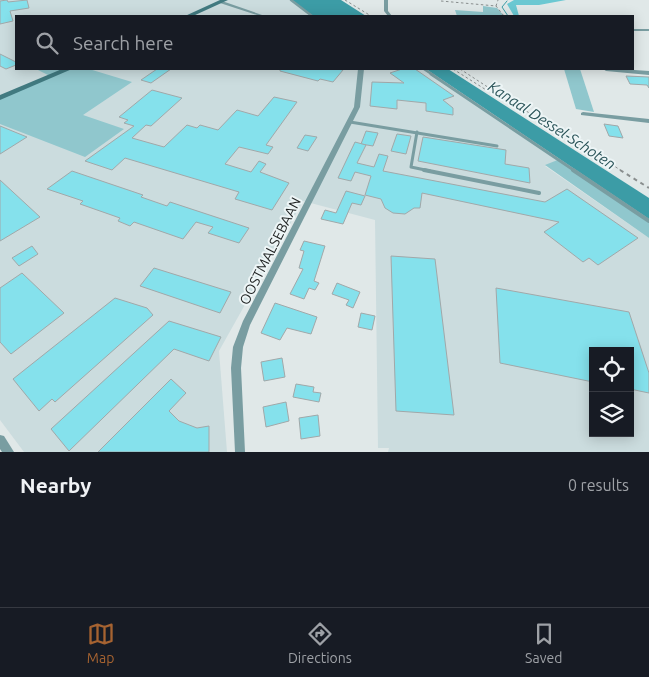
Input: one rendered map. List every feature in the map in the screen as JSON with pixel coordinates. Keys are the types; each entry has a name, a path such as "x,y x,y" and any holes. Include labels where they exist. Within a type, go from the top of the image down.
{"street":[{"path":"386,0 386,11 389,15"},
{"path":"190,15 223,1 260,15"},
{"path":"634,30 649,30"},
{"path":"0,98 66,70"},
{"name":"OOSTMALSEBAAN","path":"240,452 236,368 238,347 246,324 350,122 356,107 361,70"},
{"path":"617,70 649,73"},
{"path":"583,114 649,122"},
{"path":"0,440 9,452"}],"lane":[{"path":"291,0 311,15"},
{"path":"425,70 649,221"},
{"path":"350,122 497,146"},
{"path":"417,132 411,168 539,193"}],"path":[{"path":"345,0 368,15"},
{"path":"496,6 498,0"},
{"path":"441,1 496,6 503,15"},
{"path":"455,70 490,93 507,99"},
{"path":"462,70 649,188"}],"shaded area":[{"path":"0,0 292,0 310,15 15,15 15,70 427,70 560,159 545,166 649,238 649,452 388,452 389,448 378,448 375,220 303,201 219,351 227,452 24,452 0,420"},
{"path":"292,0 341,0 364,15 310,15"},
{"path":"514,0 566,0 539,5 516,5 519,15 513,15 507,4"},
{"path":"483,6 497,8 503,15 457,15 455,10 483,12"},
{"path":"38,70 92,70 132,82 83,115 124,129 85,157 0,124 0,98 50,76"},
{"path":"427,70 450,70 649,198 649,219"},
{"path":"564,70 580,70 594,112 576,109"},
{"path":"560,159 649,219 649,238 545,165"}],"building":[{"path":"7,0 8,2 27,0 29,8 10,11 13,21 0,24 0,1"},
{"path":"0,54 15,62 15,65 6,69 0,66"},
{"path":"156,70 170,70 151,83 141,80"},
{"path":"343,70 333,82 320,79 318,81 280,71"},
{"path":"399,70 416,70 454,96 443,100 453,108 453,115 426,111 426,103 397,100 397,109 370,106 372,82 404,83 390,73"},
{"path":"626,76 649,77 649,88 647,85 630,84"},
{"path":"152,90 182,98 151,126 146,125 132,138 164,147 187,125 197,128 200,125 218,130 237,110 258,116 274,97 297,102 266,145 273,147 268,154 239,147 225,164 251,172 259,161 266,164 260,172 289,183 272,210 235,199 239,192 125,158 112,170 85,161 134,126 124,123 128,120 119,117"},
{"path":"604,124 618,126 623,138 609,136"},
{"path":"0,126 27,137 0,154"},
{"path":"366,131 378,133 373,146 361,144"},
{"path":"397,134 411,136 406,154 391,151"},
{"path":"305,135 317,137 308,151 297,148"},
{"path":"423,137 506,150 505,164 529,168 530,183 418,161"},
{"path":"355,142 366,145 357,163 374,167 379,154 388,156 383,171 545,202 567,189 638,238 598,265 589,258 583,262 544,232 559,222 422,193 420,208 414,208 405,214 393,213 385,208 381,199 365,195 371,176 355,172 351,181 338,178"},
{"path":"72,171 143,195 141,197 167,206 170,202 249,228 239,243 208,233 213,227 196,222 183,239 134,222 130,226 118,221 120,218 80,204 83,201 47,189"},
{"path":"0,180 40,217 0,241"},
{"path":"346,191 365,196 361,205 352,203 343,224 321,219 325,210 336,213"},
{"path":"304,241 325,246 314,281 319,283 315,290 309,288 304,299 290,294 303,269 299,268 304,251 300,250"},
{"path":"32,246 38,254 19,266 12,258"},
{"path":"391,256 435,259 454,415 396,411"},
{"path":"154,268 231,292 220,313 140,286"},
{"path":"22,273 64,313 11,354 0,342 0,288"},
{"path":"337,283 360,292 353,308 346,305 349,300 332,294"},
{"path":"496,288 629,312 649,373 649,393 634,390 634,347 589,347 589,381 500,363"},
{"path":"115,298 147,308 153,315 55,402 52,399 39,411 13,379"},
{"path":"275,303 317,317 311,334 287,328 280,340 261,333"},
{"path":"361,313 375,316 372,330 358,327"},
{"path":"169,321 221,337 209,361 174,349 69,451 51,429"},
{"path":"282,358 285,377 264,381 261,362"},
{"path":"171,379 186,393 169,411 179,421 197,428 209,426 209,452 98,452"},
{"path":"296,384 314,387 313,392 321,393 319,402 293,397"},
{"path":"286,402 289,421 266,427 263,407"},
{"path":"318,415 320,436 301,439 299,418"}],"waterway":[{"path":"507,1 502,7 507,15"}],"water label":[{"name":"Kanaal Dessel-Schoten","path":"552,125"}]}
